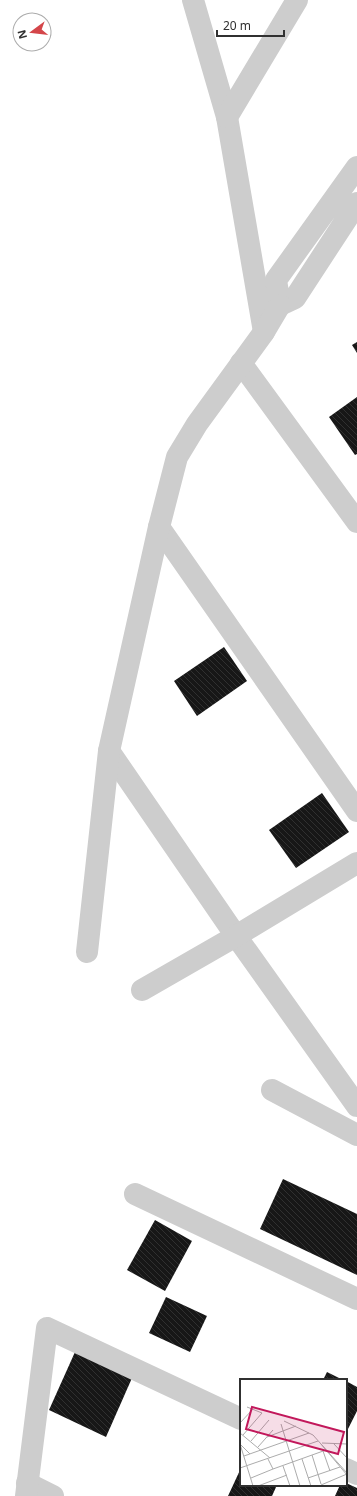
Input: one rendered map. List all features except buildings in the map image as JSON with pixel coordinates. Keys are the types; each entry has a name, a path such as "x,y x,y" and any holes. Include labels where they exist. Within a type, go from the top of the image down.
{"street":[{"path":"192,0 227,117 264,332"},
{"path":"227,117 297,0"},
{"path":"280,305 276,280 357,167"},
{"path":"87,952 109,751 158,527 177,457 197,424 264,332 280,305 295,298 356,207"},
{"path":"242,363 357,522"},
{"path":"158,527 357,812"},
{"path":"109,751 236,936 357,1106"},
{"path":"142,990 236,936 357,862"},
{"path":"272,1090 357,1135"},
{"path":"135,1194 357,1299"},
{"path":"53,1496 26,1490 47,1328 240,1419"},
{"path":"347,1469 357,1474"}]}
